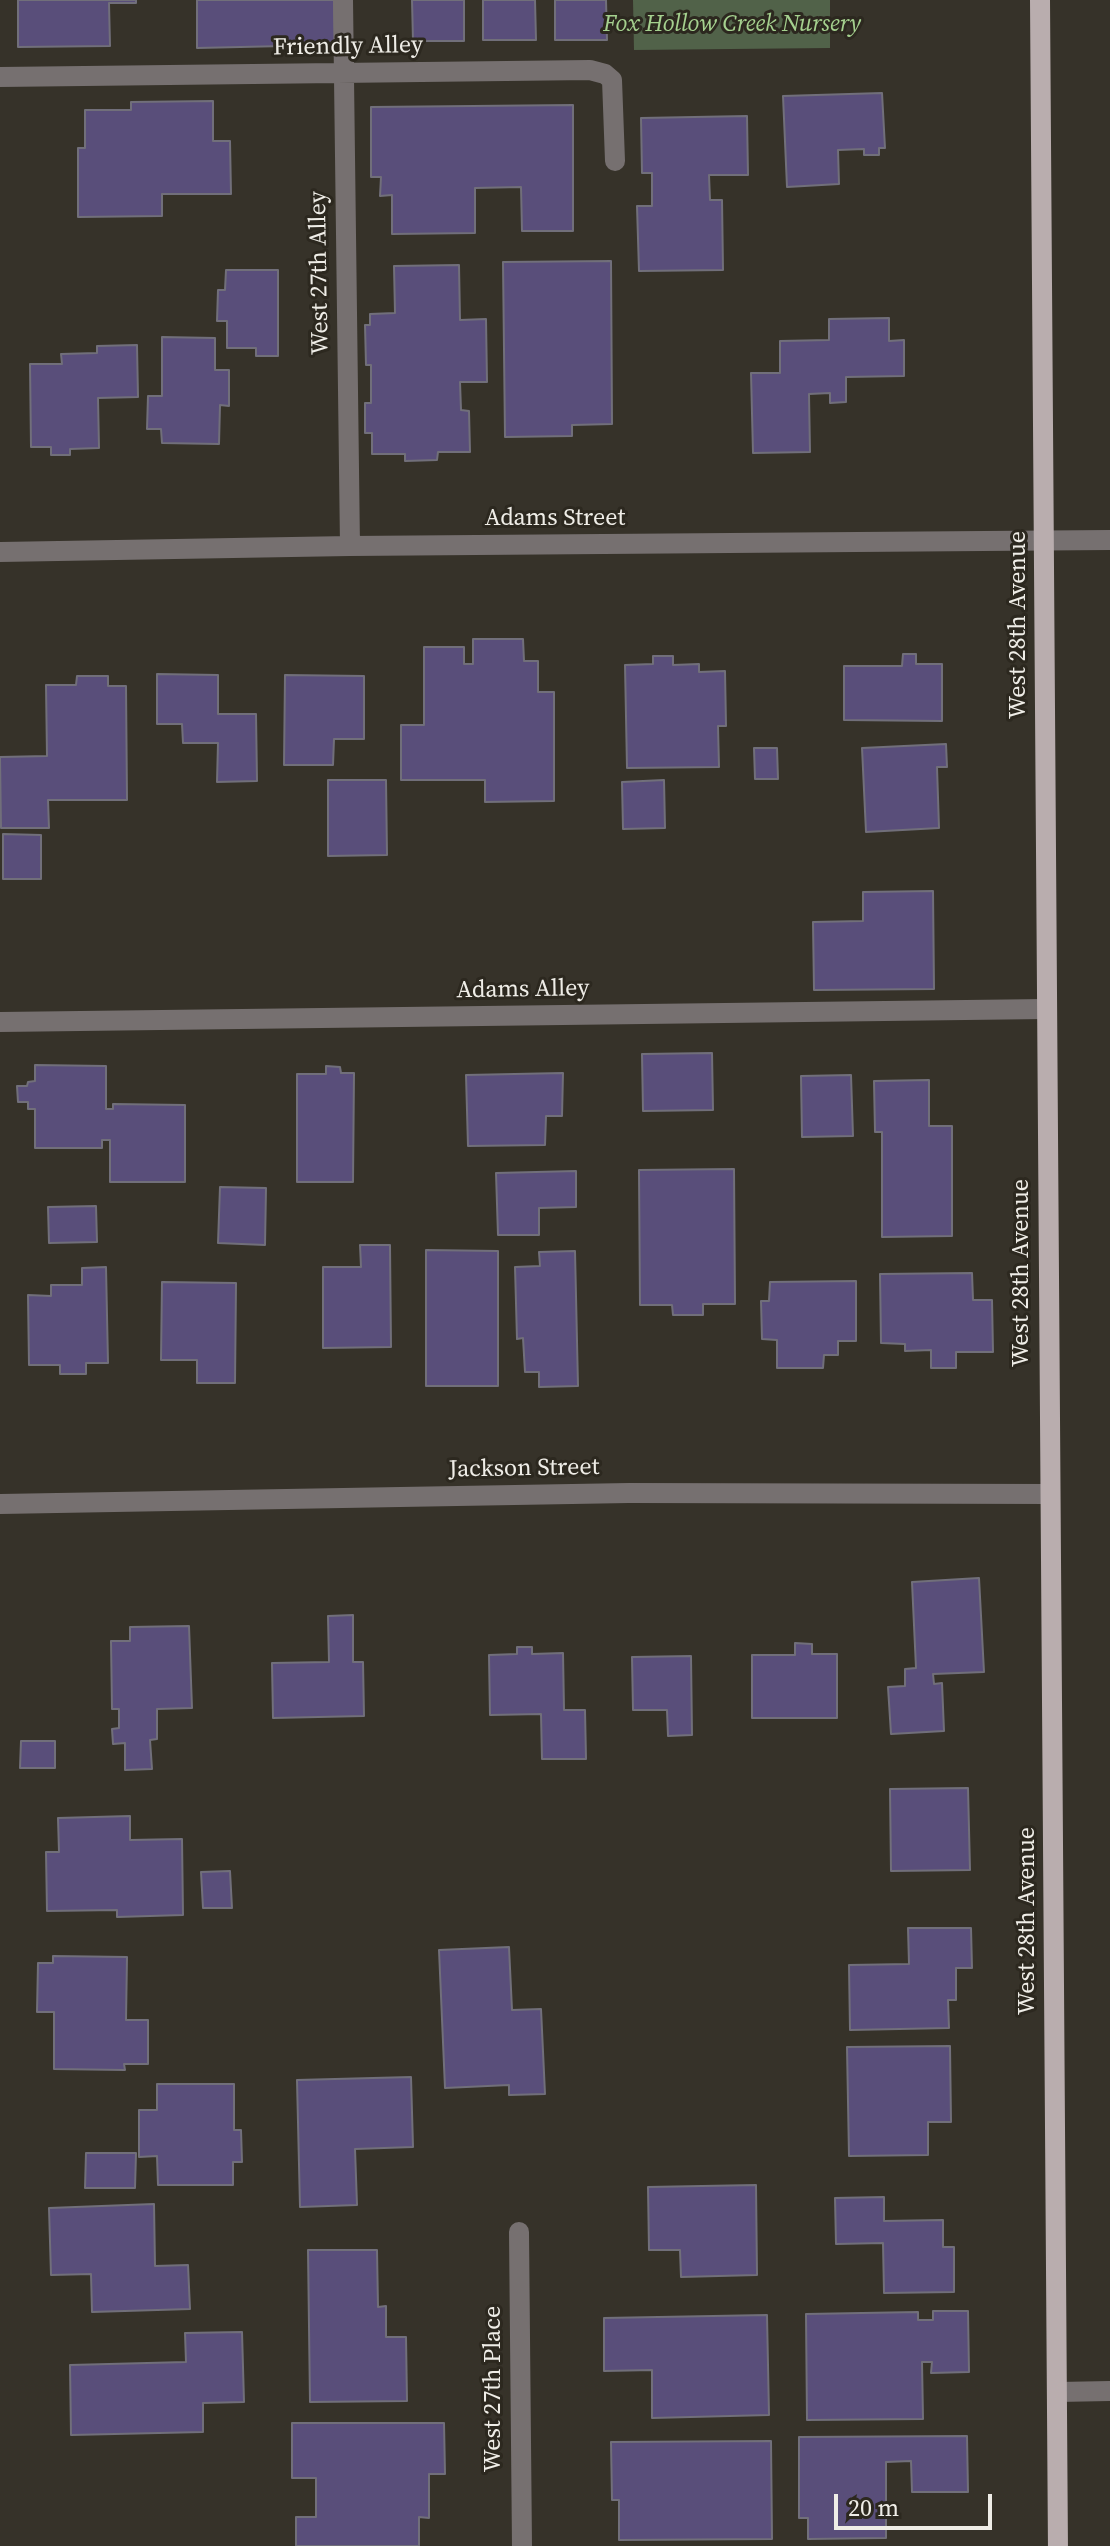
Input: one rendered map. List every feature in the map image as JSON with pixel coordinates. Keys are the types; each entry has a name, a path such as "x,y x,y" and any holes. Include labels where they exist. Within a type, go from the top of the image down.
{"main road":[{"name":"West 28th Avenue","path":"1040,0 1058,2546"}],"street":[{"name":"West 27th Alley","path":"343,0 350,546"},
{"name":"Friendly Alley","path":"0,77 598,72 612,80 614,88 615,161"},
{"name":"Adams Street","path":"0,552 1110,540"},
{"name":"Adams Alley","path":"0,1022 1046,1009"},
{"name":"Jackson Street","path":"0,1504 629,1493 1050,1494"},
{"name":"West 27th Place","path":"519,2232 522,2546"},
{"path":"1058,2392 1110,2391"}],"green space":[{"name":"Fox Hollow Creek Nursery","path":"633,0 830,0 830,48 634,50"}],"building":[{"path":"18,0 136,0 136,3 109,3 110,46 18,47"},
{"path":"197,0 334,0 335,42 197,48"},
{"path":"412,0 464,0 464,41 413,41"},
{"path":"483,0 535,0 536,40 483,40"},
{"path":"555,0 606,0 607,40 555,40"},
{"path":"882,93 885,148 879,148 879,155 864,155 864,149 838,150 839,184 787,187 783,96"},
{"path":"213,101 213,141 230,141 231,194 162,194 162,216 78,217 78,148 85,148 85,110 131,110 131,102"},
{"path":"573,105 573,231 522,231 521,187 475,188 475,233 392,234 392,195 380,196 381,177 371,177 371,107"},
{"path":"747,116 748,175 709,175 710,200 722,200 723,270 639,271 637,206 652,206 652,173 642,173 641,118"},
{"path":"611,261 612,424 572,425 572,436 505,437 503,262"},
{"path":"459,265 460,320 486,319 487,382 460,382 461,410 469,411 470,452 438,452 437,460 405,461 405,454 372,454 372,433 365,433 365,403 371,403 371,365 366,365 365,325 370,325 370,314 395,313 394,266"},
{"path":"226,270 278,270 278,356 256,356 256,348 227,348 227,321 217,321 218,290 225,290"},
{"path":"889,318 889,341 904,340 904,376 846,377 846,402 830,403 830,393 809,394 810,452 753,453 751,373 780,373 780,341 829,340 829,319"},
{"path":"162,337 215,338 215,370 229,370 229,406 220,405 219,444 162,443 161,429 147,429 148,396 162,396"},
{"path":"137,345 138,397 98,398 99,448 70,449 70,455 51,455 51,447 31,447 30,364 62,364 61,354 97,353 97,346"},
{"path":"473,639 523,639 524,661 538,661 538,692 554,692 554,801 485,802 485,780 401,780 401,725 424,725 424,647 464,647 464,664 473,664"},
{"path":"903,654 916,654 916,664 942,664 942,721 844,720 844,666 902,666"},
{"path":"653,656 673,656 673,665 699,664 699,672 725,671 726,726 718,726 719,767 627,768 625,665 653,664"},
{"path":"157,674 218,675 218,714 256,714 257,781 217,782 218,743 183,743 182,724 157,724"},
{"path":"285,675 364,676 364,739 334,739 333,765 284,765"},
{"path":"77,676 108,676 108,686 126,686 127,800 48,800 49,828 1,828 0,757 47,756 46,685 76,685"},
{"path":"946,744 947,767 937,767 939,828 866,832 862,748"},
{"path":"754,748 777,748 778,779 755,779"},
{"path":"328,780 386,780 387,855 328,856"},
{"path":"664,780 665,828 623,829 622,782"},
{"path":"3,834 41,835 41,879 3,879"},
{"path":"933,891 934,989 814,990 813,922 863,921 863,892"},
{"path":"712,1053 713,1110 643,1111 642,1054"},
{"path":"35,1065 106,1066 106,1109 113,1109 113,1104 185,1105 185,1182 110,1182 110,1140 102,1140 102,1148 35,1148 35,1109 28,1109 28,1102 18,1102 17,1086 27,1086 28,1082 35,1081"},
{"path":"326,1066 340,1067 341,1073 354,1073 353,1182 297,1182 297,1074 326,1074"},
{"path":"563,1073 562,1116 546,1116 545,1145 468,1146 466,1075"},
{"path":"851,1075 853,1136 802,1137 801,1076"},
{"path":"929,1080 929,1126 952,1126 952,1236 882,1237 882,1132 875,1132 874,1081"},
{"path":"734,1169 735,1304 703,1304 703,1315 673,1315 672,1305 640,1305 639,1170"},
{"path":"576,1171 576,1207 539,1208 539,1235 498,1235 496,1173"},
{"path":"220,1187 266,1188 265,1245 218,1243"},
{"path":"96,1206 97,1242 49,1243 48,1207"},
{"path":"360,1245 390,1245 391,1347 323,1348 323,1267 361,1267"},
{"path":"426,1250 498,1251 498,1386 426,1386"},
{"path":"575,1251 578,1386 539,1387 539,1372 525,1372 523,1338 517,1339 515,1267 540,1266 539,1252"},
{"path":"106,1267 108,1363 86,1363 86,1374 60,1374 60,1365 29,1365 28,1295 51,1296 51,1285 82,1285 82,1268"},
{"path":"972,1273 973,1300 992,1300 993,1352 956,1352 956,1368 931,1368 931,1350 905,1351 905,1344 881,1343 880,1274"},
{"path":"856,1281 856,1341 838,1341 838,1355 824,1355 823,1368 777,1368 777,1340 762,1339 761,1301 769,1301 770,1282"},
{"path":"162,1282 236,1283 235,1383 197,1383 197,1360 161,1360"},
{"path":"979,1578 984,1672 933,1674 934,1684 942,1683 944,1731 891,1734 888,1687 905,1686 905,1669 916,1668 912,1582"},
{"path":"353,1615 353,1662 363,1662 364,1716 273,1718 272,1663 329,1662 328,1616"},
{"path":"189,1626 192,1708 157,1709 157,1739 150,1740 152,1769 125,1770 125,1743 113,1744 112,1729 119,1728 119,1709 112,1709 111,1641 130,1641 130,1627"},
{"path":"795,1643 812,1644 812,1654 837,1654 837,1718 752,1718 752,1655 795,1655"},
{"path":"517,1647 532,1647 532,1654 563,1653 564,1710 585,1710 586,1759 542,1759 541,1714 490,1715 489,1655 517,1654"},
{"path":"691,1656 692,1735 668,1736 667,1710 633,1710 632,1657"},
{"path":"21,1741 55,1741 55,1768 20,1768"},
{"path":"968,1788 970,1870 891,1871 890,1789"},
{"path":"130,1816 130,1840 182,1839 183,1915 117,1917 117,1910 47,1911 46,1852 59,1852 58,1818"},
{"path":"230,1871 232,1908 203,1908 201,1872"},
{"path":"908,1928 971,1928 972,1968 956,1968 956,2000 948,2000 949,2028 850,2030 849,1965 909,1964"},
{"path":"509,1947 512,2010 541,2009 545,2094 509,2095 509,2085 445,2088 439,1950"},
{"path":"53,1956 127,1957 126,2020 148,2020 148,2064 124,2064 125,2070 54,2069 54,2012 37,2012 38,1963 53,1963"},
{"path":"950,2046 951,2122 928,2122 928,2155 849,2156 847,2047"},
{"path":"411,2077 413,2147 355,2149 357,2205 300,2207 297,2080"},
{"path":"157,2084 234,2084 234,2130 241,2130 242,2162 233,2162 233,2185 158,2185 157,2156 139,2157 139,2110 157,2110"},
{"path":"86,2153 136,2153 135,2188 85,2188"},
{"path":"756,2185 757,2275 681,2277 680,2250 649,2250 648,2187"},
{"path":"884,2197 884,2221 943,2220 943,2247 954,2247 954,2292 884,2293 883,2243 836,2244 835,2198"},
{"path":"154,2204 155,2266 188,2265 190,2309 92,2312 91,2274 51,2275 49,2208"},
{"path":"308,2250 377,2250 378,2307 386,2306 386,2337 406,2337 407,2401 310,2402"},
{"path":"933,2311 968,2311 969,2372 931,2373 932,2362 922,2362 923,2419 807,2420 806,2314 918,2312 918,2320 933,2320"},
{"path":"767,2315 769,2415 652,2418 652,2370 604,2371 604,2318"},
{"path":"242,2332 244,2402 203,2403 203,2432 71,2435 70,2365 186,2362 185,2333"},
{"path":"292,2423 444,2423 445,2474 429,2474 429,2518 419,2517 419,2546 296,2546 296,2517 316,2517 316,2478 292,2478"},
{"path":"967,2436 968,2492 912,2492 911,2461 886,2462 886,2538 808,2539 808,2518 799,2518 799,2437"},
{"path":"771,2441 772,2539 619,2540 619,2500 612,2500 611,2442"}]}
